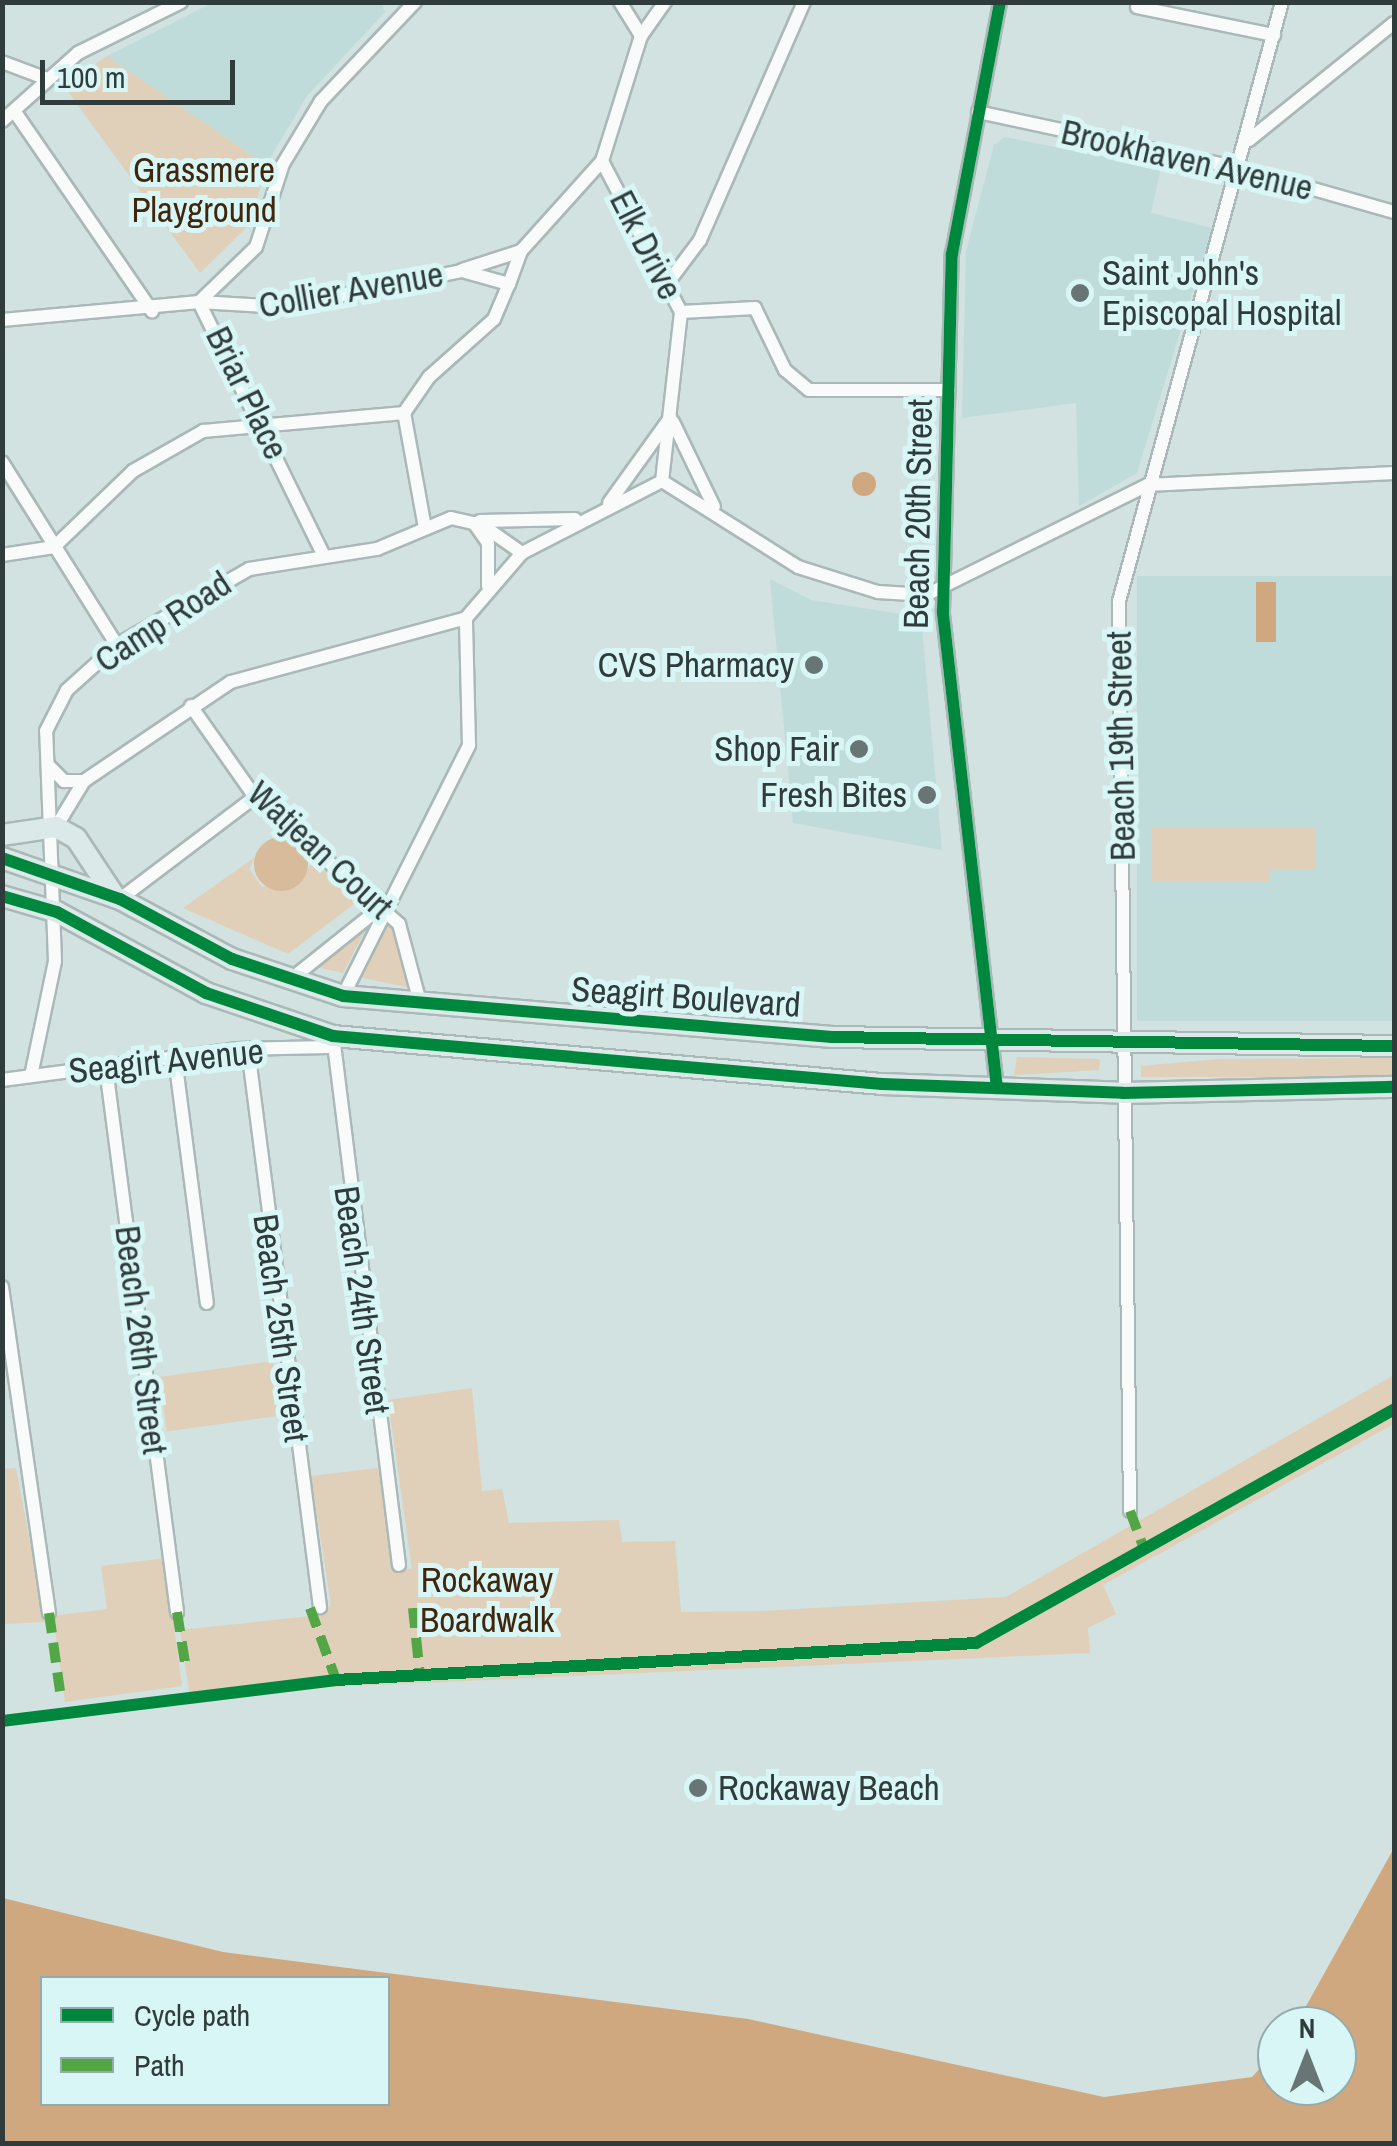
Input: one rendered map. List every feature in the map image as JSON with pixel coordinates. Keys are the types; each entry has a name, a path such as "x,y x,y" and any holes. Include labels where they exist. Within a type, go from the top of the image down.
{"main road":[{"path":"2,835 56,827 76,838 118,898"},
{"name":"Seagirt Boulevard","path":"2,858 118,898 290,980 343,996 421,1006 990,1042 1394,1046"},
{"name":"Seagirt Boulevard","path":"2,896 57,912 206,993 331,1042 638,1068 997,1088 1123,1092 1394,1087"}],"street":[{"path":"152,311 9,117 47,79 106,36 181,2"},
{"name":"Briar Place","path":"324,556 263,424 199,302 256,247 283,164 314,112 415,2"},
{"path":"620,2 641,36"},
{"path":"2,554 54,547 170,446 203,430 404,413 494,319 521,251 602,160 641,36 665,2"},
{"path":"670,280 700,240 804,2"},
{"name":"Beach 20th Street","path":"997,1088 945,590 954,227 1000,2"},
{"name":"Beach 19th Street","path":"1130,1511 1120,601 1148,485 1243,169 1282,2"},
{"path":"1137,7 1274,34"},
{"path":"1249,140 1394,22"},
{"path":"2,62 47,79"},
{"name":"Brookhaven Avenue","path":"978,112 1243,169 1394,212"},
{"name":"Elk Drive","path":"602,160 670,280 681,312 755,308 784,370 809,390 949,390"},
{"name":"Collier Avenue","path":"2,320 152,311 199,302 283,307 462,270 521,251"},
{"name":"Collier Avenue","path":"462,270 510,284"},
{"path":"662,481 681,312"},
{"path":"404,413 426,528"},
{"path":"608,504 671,416"},
{"path":"671,416 719,513"},
{"path":"2,462 116,645"},
{"path":"662,481 719,513 798,567 842,584 945,590 1148,485 1394,474"},
{"path":"343,996 383,905 469,745 466,618 488,586 522,552 577,519 662,481"},
{"name":"Camp Road","path":"32,1076 57,912 56,827 46,756 57,703 116,645 226,577 378,549 426,528 472,521 577,519"},
{"path":"472,521 522,552"},
{"path":"472,521 488,543 488,586"},
{"path":"56,827 84,780 191,706 267,668 466,618"},
{"name":"Watjean Court","path":"191,706 256,797 383,905 400,927 421,1006"},
{"path":"46,756 60,779 84,780"},
{"path":"118,898 256,797"},
{"path":"290,980 383,905"},
{"name":"Seagirt Avenue","path":"2,1080 331,1042"},
{"name":"Beach 24th Street","path":"331,1042 399,1564"},
{"name":"Beach 25th Street","path":"248,1050 320,1607"},
{"path":"175,1058 207,1304"},
{"name":"Beach 26th Street","path":"106,1068 177,1612"},
{"path":"2,1287 49,1613"}],"shaded area":[{"path":"212,3 382,3 385,12 307,96 266,165 107,56"},
{"name":"Saint John's Episcopal Hospital","path":"1005,137 1161,168 1151,213 1212,228 1137,473 1079,506 1076,403 962,418 966,251 994,145"},
{"path":"859,472 869,472 876,484 869,496 859,496 852,489 852,479"},
{"path":"1137,576 1394,576 1394,1021 1137,1021"},
{"path":"770,579 811,600 921,617 942,850 793,823"},
{"path":"1256,582 1276,582 1276,642 1256,642"},
{"path":"281,837 300,845 308,864 300,883 281,891 262,883 254,864 262,845"},
{"path":"1394,1848 1394,2143 3,2143 3,1898 223,1952 748,2019 1104,2097 1252,2077 1257,2072 1257,2106 1357,2106 1357,2006 1306,2006"}],"green space":[{"name":"Grassmere Playground","path":"107,56 266,165 251,223 200,273 64,86"},
{"path":"1151,827 1315,828 1315,870 1270,870 1270,881 1151,881"},
{"path":"255,857 249,869 262,887 296,881 314,862 358,901 288,954 183,908"},
{"path":"392,918 410,984 406,987 359,977"},
{"path":"370,921 343,973 312,966 349,941"},
{"path":"1017,1057 1100,1059 1099,1070 1014,1075"},
{"path":"1394,1058 1394,1077 1141,1077 1141,1066 1219,1059"},
{"path":"273,1361 281,1415 167,1431 159,1377"},
{"name":"Rockaway Boardwalk","path":"1394,1375 1394,1424 1103,1585 1116,1614 1088,1628 1090,1653 330,1687 191,1704 180,1630 311,1616 331,1605 311,1476 378,1468 397,1570 412,1569 388,1400 472,1388 482,1491 502,1489 509,1523 619,1520 622,1542 675,1541 681,1612 762,1611 1006,1597"},
{"path":"16,1468 45,1622 3,1624 3,1469"},
{"path":"165,1558 182,1686 65,1702 53,1616 107,1609 101,1566"}],"marked path":[{"path":"1130,1511 1144,1549"},
{"path":"310,1608 336,1680"},
{"path":"413,1608 420,1676"},
{"path":"177,1612 186,1669"},
{"path":"49,1613 60,1691"}],"cycle path":[{"path":"997,1088 943,611 952,254 1000,2"},
{"path":"2,858 120,899 232,959 343,996 832,1037 1394,1046"},
{"path":"2,896 57,912 206,993 333,1036 882,1084 1123,1093 1394,1087"},
{"path":"2,1721 336,1680 976,1643 1394,1409"}],"place":[{"name":"Saint John's Episcopal Hospital","path":"1080,293"},
{"name":"CVS Pharmacy","path":"814,665"},
{"name":"Shop Fair","path":"859,749"},
{"name":"Fresh Bites","path":"927,795"},
{"name":"Rockaway Beach","path":"698,1788"}]}
